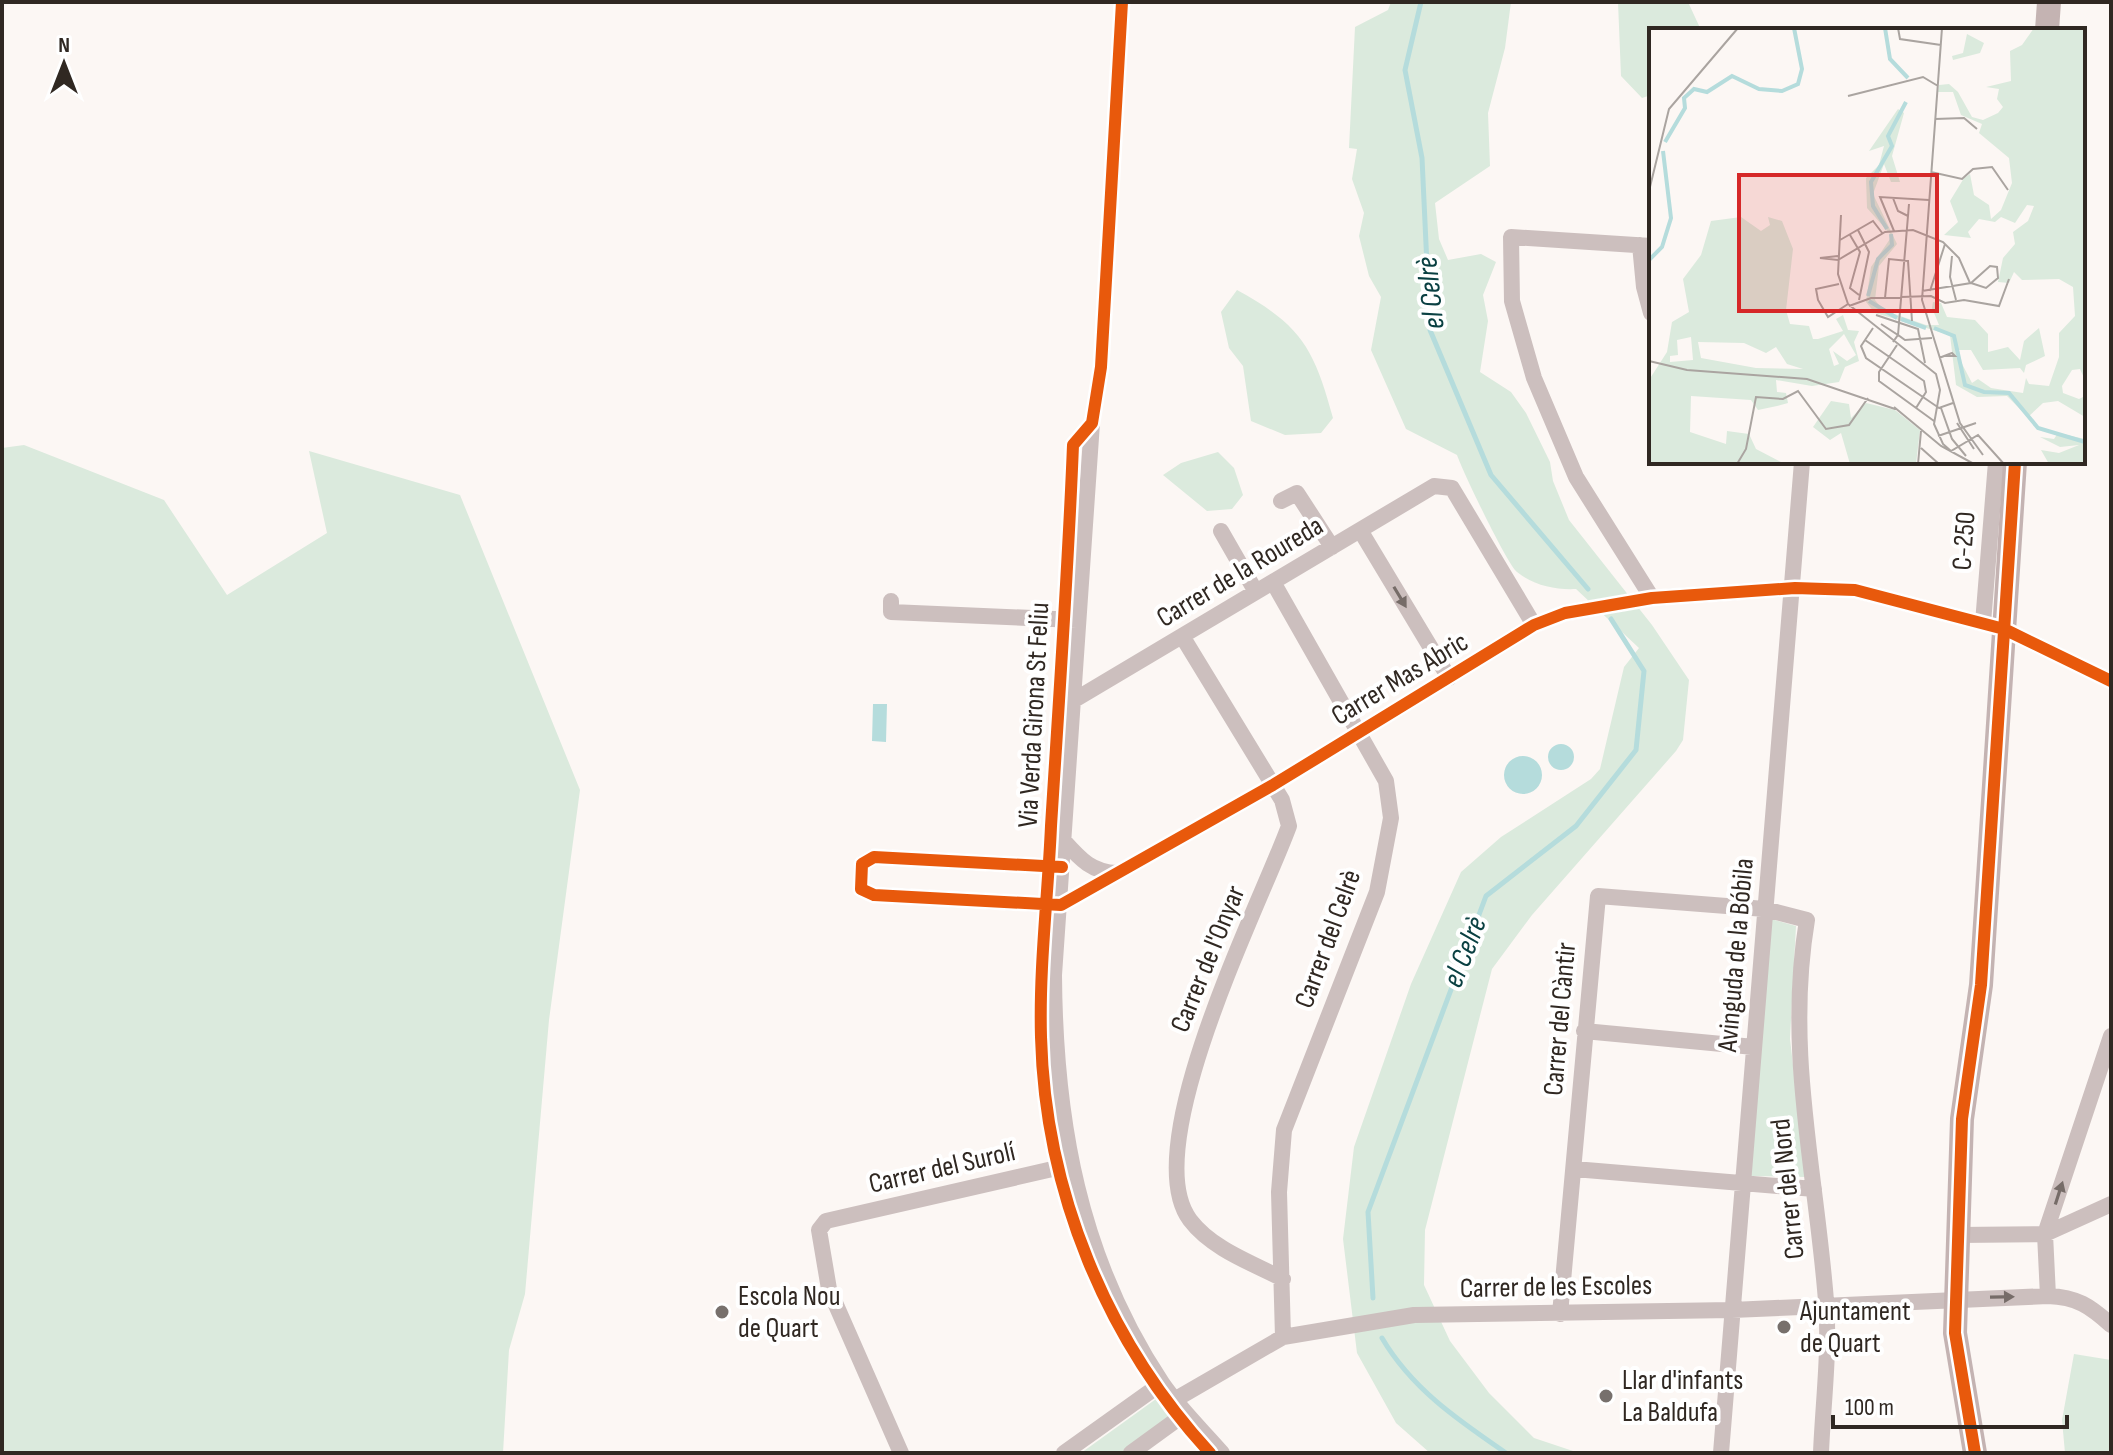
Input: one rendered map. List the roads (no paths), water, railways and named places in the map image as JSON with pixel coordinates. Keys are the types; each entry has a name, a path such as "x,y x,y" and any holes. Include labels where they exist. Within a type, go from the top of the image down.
{"main road":[{"path":"2047,28 2049,2"},
{"name":"C-250","path":"1975,1453 1955,1333 1962,1119 1981,985 1994,626 2015,464"}],"street":[{"path":"1649,306 1644,287 1646,246 1511,237 1512,301 1534,378 1576,477 1652,598"},
{"path":"1092,423 1054,975 1054,1058 1070,1165 1084,1221 1119,1303 1162,1383 1222,1453"},
{"name":"Avinguda de la Bóbila","path":"1721,1453 1765,909 1795,588 1802,464"},
{"name":"C-250","path":"1994,626 1996,464"},
{"name":"Carrer de la Roureda","path":"1071,702 1434,486 1452,488 1534,625"},
{"path":"1281,501 1297,493 1332,547"},
{"path":"1360,530 1449,678"},
{"path":"1221,531 1256,592"},
{"name":"Carrer del Celrè","path":"1273,582 1386,781 1391,818 1377,892 1284,1130 1279,1192 1283,1337"},
{"name":"Carrer Mas Abric","path":"1061,905 1273,785 1534,625 1565,613 1652,598 1795,588 1855,590 1994,626 2111,681"},
{"path":"891,601 891,612 1077,620"},
{"name":"Carrer de l'Onyar","path":"1182,636 1282,800 1289,826 1195,1063 1179,1122 1178,1168 1182,1203 1190,1220 1213,1243 1283,1279"},
{"path":"1064,841 1083,862 1099,872 1119,873"},
{"path":"1061,905 874,895 861,889 862,864 874,857 1062,867"},
{"name":"Carrer del Càntir","path":"1560,1314 1598,896 1765,909"},
{"name":"Carrer del Nord","path":"1765,909 1807,920 1799,969 1797,1040 1827,1305 1821,1453"},
{"path":"1584,1031 1754,1047"},
{"path":"2048,1296 2045,1234 2111,1036"},
{"name":"Carrer del Surolí","path":"901,1453 829,1289 818,1243 819,1230 826,1221 1070,1165"},
{"path":"1574,1169 1814,1189"},
{"path":"1958,1235 2045,1234 2111,1204"},
{"name":"Carrer de les Escoles","path":"1176,1399 1283,1337 1414,1315 1732,1310 2048,1296 2070,1297 2088,1304 2111,1325"},
{"path":"1064,1453 1162,1383"},
{"path":"1131,1453 1186,1413"}],"water":[{"path":"873,704 887,704 886,742 872,741"},
{"path":"1561,744 1570,748 1574,757 1570,766 1561,770 1552,766 1548,757 1552,748"},
{"path":"1523,756 1536,762 1542,775 1536,788 1523,794 1510,788 1504,775 1510,762"}],"waterway":[{"name":"el Celrè","path":"1421,2 1405,70 1422,158 1430,330 1491,475 1588,589"},
{"name":"el Celrè","path":"1373,1298 1368,1212 1486,896 1576,826 1636,750 1644,671 1611,619"},
{"name":"el Celrè","path":"1382,1338 1422,1388 1454,1416 1506,1453"}],"place":[{"name":"Escola Nou de Quart","path":"722,1312"},
{"name":"Ajuntament de Quart","path":"1784,1327"},
{"name":"Llar d'infants La Baldufa","path":"1606,1396"}]}
